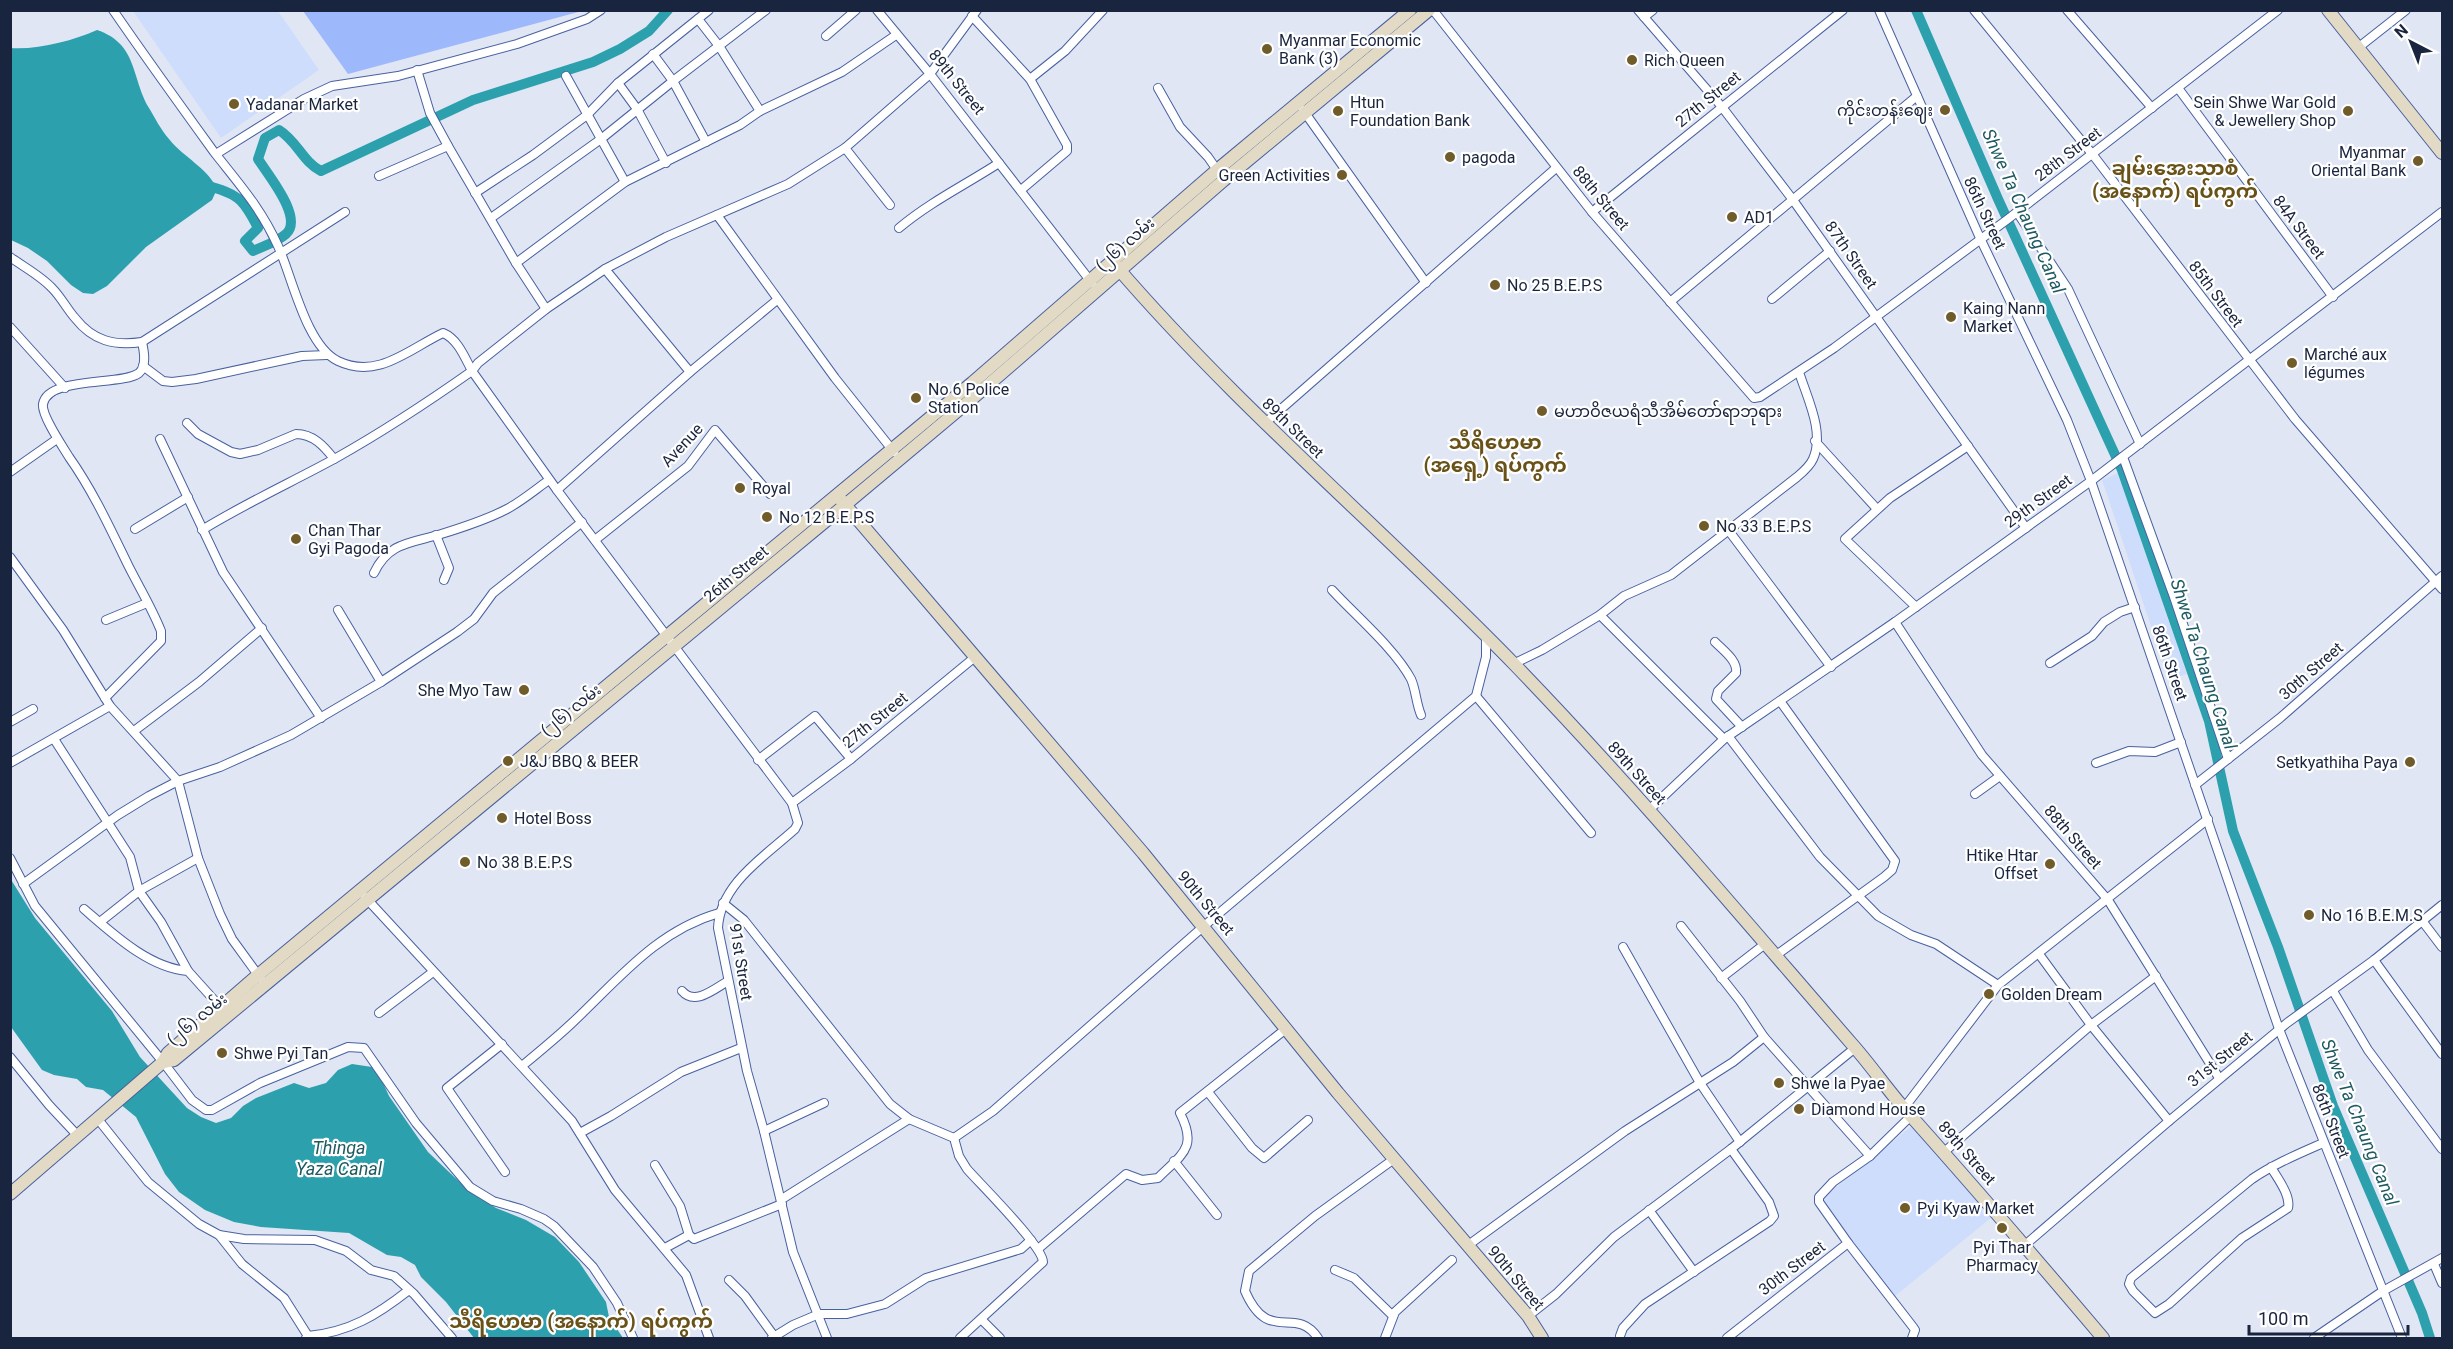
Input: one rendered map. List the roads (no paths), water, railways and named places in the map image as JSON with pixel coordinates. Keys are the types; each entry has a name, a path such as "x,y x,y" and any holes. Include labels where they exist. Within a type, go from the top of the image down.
{"street":[{"path":"113,10 216,154 256,204 279,249 288,278 309,326 327,355 338,362 374,367 409,354 443,333 451,336 472,371 556,490 792,803"},
{"path":"216,154 304,99 332,86 354,84 417,70 542,36 587,19 601,10"},
{"path":"475,193 533,155 587,115 618,83 709,10"},
{"path":"491,218 601,139 766,10"},
{"path":"826,36 856,10"},
{"name":"89th Street","path":"877,10 930,74 1093,285"},
{"path":"1030,79 1065,51 1103,10"},
{"name":"(၂၆) လမ်း","path":"841,500 1093,285 1111,261 1301,108 1410,10"},
{"name":"(၂၆) လမ်း","path":"1301,108 1431,10"},
{"name":"88th Street","path":"1431,10 1592,212 1754,398"},
{"path":"1641,14 1653,10"},
{"name":"27th Street","path":"1592,212 1843,10"},
{"name":"86th Street","path":"1879,10 1980,238 2067,420 2091,481 2181,741 2199,782 2208,819 2324,1143 2402,1338"},
{"name":"85th Street","path":"1974,10 2093,155 2295,419 2440,582"},
{"path":"2067,10 2152,108"},
{"name":"28th Street","path":"1754,398 1760,397 1799,372 2008,219 2278,10"},
{"path":"2328,10 2442,153"},
{"path":"2359,47 2406,10"},
{"path":"202,530 239,507 334,459 394,425 472,371 478,363 546,309 604,269 666,237 788,184 845,148 930,74 975,13 1030,79 1068,147 1021,190"},
{"name":"87th Street","path":"1641,14 1722,107 1793,200 2026,528"},
{"path":"698,19 719,46 760,111"},
{"path":"516,263 626,182 740,125 760,111 842,72 896,35"},
{"path":"653,54 673,81 706,142"},
{"path":"417,70 430,113 516,263 546,309"},
{"path":"566,76 626,182"},
{"path":"618,83 637,109 666,163"},
{"path":"1158,88 1180,127 1220,175"},
{"name":"84A Street","path":"2178,88 2333,297"},
{"path":"1670,302 1917,96"},
{"path":"1301,108 1426,283"},
{"path":"379,176 448,146"},
{"path":"845,148 890,205"},
{"path":"898,228 939,198 971,182 999,163"},
{"path":"1264,424 1556,168"},
{"name":"(၂၆) လမ်း","path":"1093,285 1120,271 1220,175"},
{"path":"10,257 52,288 76,320 95,335 121,345 142,342 279,249 345,212"},
{"path":"2017,212 2068,289 2140,444"},
{"name":"29th Street","path":"1649,810 1726,737 1831,667 2101,474 2442,213"},
{"path":"717,215 835,378 895,454"},
{"path":"1772,299 1830,251"},
{"name":"89th Street","path":"1111,261 1264,424 1384,536 1514,664 1649,810 2103,1338"},
{"path":"604,269 690,372"},
{"path":"556,490 690,372 777,300"},
{"path":"10,327 65,388"},
{"path":"105,698 161,641 160,631 86,481 57,439 43,410 43,403 49,393 89,381 128,377 139,372 143,366 142,342"},
{"path":"143,366 164,381 172,382 302,356 327,355"},
{"path":"1514,664 1527,659 1600,615 1624,596 1671,575 1808,466 1813,458 1815,422 1799,372"},
{"path":"187,423 198,434 231,452 240,454 258,450 296,434 303,434 324,446 334,459"},
{"name":"Avenue","path":"595,540 688,466 716,430 770,494"},
{"path":"10,472 57,439"},
{"path":"160,439 223,572 321,718"},
{"path":"1815,441 1877,509"},
{"path":"1916,607 1845,540 1877,509 1968,446"},
{"path":"2123,457 2174,597 2225,762"},
{"path":"374,573 380,560 395,548 418,538 473,524 508,508 549,480"},
{"path":"135,529 188,497"},
{"name":"26th Street","path":"671,641 841,500"},
{"name":"90th Street","path":"841,500 1204,926 1338,1093 1528,1316 1542,1338"},
{"path":"23,884 109,822 178,781 261,750 381,682 474,619 494,593 582,522"},
{"path":"1729,531 1831,667"},
{"path":"436,535 448,568 444,580"},
{"path":"10,557 68,638 110,706 178,781 198,858 220,914 232,939 262,979"},
{"name":"30th Street","path":"2199,782 2440,582"},
{"path":"1332,590 1412,680 1421,715"},
{"path":"106,620 147,603"},
{"path":"2050,663 2092,636 2104,622 2120,612 2135,607"},
{"path":"338,610 381,682"},
{"path":"1600,615 1726,737 1820,856 1857,897 1878,916 1911,935 1936,944 1998,985"},
{"name":"88th Street","path":"1895,622 1982,754 2108,900 2219,1078"},
{"path":"134,731 199,682 262,628"},
{"path":"954,1138 993,1112 1204,926 1476,696 1486,657 1486,637"},
{"name":"(၂၆) လမ်း","path":"10,1194 160,1064 174,1060 262,979 671,641"},
{"path":"1715,642 1736,664 1737,669 1736,673 1718,691 1716,699 1742,727"},
{"name":"27th Street","path":"792,803 851,759 975,657"},
{"path":"1476,696 1591,833"},
{"path":"1775,956 1892,870 1895,861 1780,700"},
{"path":"10,764 110,706"},
{"path":"10,722 33,709"},
{"path":"758,760 815,716 851,759"},
{"path":"54,739 130,857 139,891 161,922 188,971 224,1012"},
{"path":"2096,763 2129,751 2155,752 2181,741"},
{"path":"1975,794 2000,776"},
{"name":"91st Street","path":"792,803 798,823 795,829 740,879 723,903 719,913 720,945 741,1048 800,1273 819,1314 827,1338"},
{"name":"30th Street","path":"1727,1338 1848,1243 1819,1202 1819,1197 1833,1182 1870,1156 1908,1112 1935,1070 1998,985 2208,819"},
{"path":"10,858 34,906 160,1064 192,1100 206,1110 212,1110 260,1083 348,1047 364,1048 416,1123 470,1186 493,1202 527,1211 554,1226 593,1267 617,1303 633,1338"},
{"path":"100,922 139,891 198,858"},
{"path":"363,895 560,1106 580,1133 615,1190 686,1275 709,1338"},
{"path":"723,903 744,920 890,1104 909,1119 954,1138"},
{"name":"31st Street","path":"2025,1245 2219,1078 2283,1026 2374,960 2442,905"},
{"path":"84,909 130,946 159,963 176,970 188,971"},
{"path":"522,1066 572,1023 617,977 662,939 705,917 719,913"},
{"path":"2423,922 2442,947"},
{"path":"1681,926 1764,1037 1870,1156"},
{"path":"1721,978 1765,944"},
{"path":"1623,947 1700,1083 1740,1142"},
{"path":"2038,954 2091,1025 2169,1120"},
{"path":"2374,960 2442,1054"},
{"path":"379,1013 433,972"},
{"path":"1943,1153 2091,1025 2156,976"},
{"path":"682,991 694,998 728,981"},
{"path":"2332,991 2368,1050 2442,1149"},
{"path":"1038,1249 1126,1174 1142,1180 1158,1178 1187,1147 1189,1130 1180,1113 1287,1028"},
{"path":"1467,1246 1505,1216 1625,1131 1733,1062 1764,1037"},
{"path":"502,1044 447,1088 505,1172"},
{"path":"580,1133 681,1072 741,1048"},
{"path":"1528,1316 1556,1294 1614,1237 1740,1142 1855,1048"},
{"path":"10,1056 49,1105 78,1136"},
{"path":"1208,1092 1264,1158 1308,1120"},
{"path":"764,1131 824,1102"},
{"path":"101,1114 148,1182 199,1224 219,1235 244,1239 315,1240 346,1251 371,1270 394,1276 410,1290 452,1338"},
{"path":"655,1165 680,1206 689,1235 694,1239 782,1202 909,1119"},
{"path":"954,1138 959,1156 967,1169 1031,1240 1038,1249 1043,1262 960,1338"},
{"path":"2271,1167 2285,1192 2289,1203 2288,1208 2242,1238 2155,1314 2133,1291 2129,1284 2131,1278 2252,1179 2271,1167 2324,1143"},
{"path":"1621,1338 1623,1328 1645,1305 1770,1221 1774,1216 1769,1202 1731,1149"},
{"path":"1318,1338 1309,1328 1298,1322 1275,1323 1258,1314 1245,1290 1249,1271 1315,1216 1395,1159"},
{"path":"1174,1161 1217,1215"},
{"path":"1649,1210 1695,1272"},
{"path":"219,1235 242,1264 284,1298 307,1337 338,1331 368,1320 410,1290"},
{"path":"665,1248 689,1235"},
{"path":"729,1280 745,1296 773,1337 819,1314 847,1314 885,1304 926,1278 1021,1249 1031,1240"},
{"path":"1848,1243 1913,1334 1922,1338"},
{"path":"2314,1338 2383,1291 2442,1258"},
{"path":"1385,1338 1389,1333 1393,1316 1399,1308 1452,1260"},
{"path":"2434,1264 2442,1282"},
{"path":"1335,1270 1354,1278 1393,1316"},
{"path":"982,1320 1000,1338"}],"water":[{"path":"97,30 110,36 127,53 143,96 161,128 175,146 213,181 217,189 212,200 146,247 107,286 93,294 83,293 71,285 47,261 11,240 10,48 32,48 55,44"},
{"name":"Thinga Yaza Canal","path":"10,878 35,918 112,1011 140,1057 187,1108 216,1123 231,1118 243,1106 256,1098 294,1083 309,1088 326,1083 338,1070 352,1064 372,1067 428,1152 469,1191 496,1208 526,1220 555,1237 579,1262 606,1302 609,1317 623,1338 474,1338 446,1302 421,1277 415,1265 401,1257 387,1255 349,1233 261,1227 234,1222 205,1210 179,1192 165,1174 136,1117 103,1090 86,1087 77,1079 54,1075 42,1070 11,1027"}],"waterway":[{"path":"205,185 232,195 248,210 258,228 245,241 253,251 286,234 291,218 282,196 258,159 265,138 279,130 291,140 309,162 321,171 473,100 593,62 649,31 668,10"},
{"name":"Shwe Ta Chaung Canal","path":"1916,10 1998,199 2122,470 2209,721 2233,831 2278,947 2333,1106 2422,1313 2430,1338"}],"place":[{"name":"Myanmar Economic Bank (3)","path":"1267,49"},
{"name":"Rich Queen","path":"1632,60"},
{"name":"Yadanar Market","path":"234,104"},
{"name":"ကိုင်းတန်းဈေး","path":"1945,110"},
{"name":"Htun Foundation Bank","path":"1338,111"},
{"name":"Sein Shwe War Gold & Jewellery Shop","path":"2348,111"},
{"name":"pagoda","path":"1450,157"},
{"name":"Myanmar Oriental Bank","path":"2418,161"},
{"name":"Green Activities","path":"1342,175"},
{"name":"AD1","path":"1732,217"},
{"name":"No 25 B.E.P.S","path":"1495,285"},
{"name":"Kaing Nann Market","path":"1951,317"},
{"name":"Marché aux légumes","path":"2292,363"},
{"name":"No 6 Police Station","path":"916,398"},
{"name":"မဟာဝိဇယရံသီအိမ်တော်ရာဘုရား","path":"1542,411"},
{"name":"Royal","path":"740,488"},
{"name":"No 12 B.E.P.S","path":"767,517"},
{"name":"No 33 B.E.P.S","path":"1704,526"},
{"name":"Chan Thar Gyi Pagoda","path":"296,539"},
{"name":"She Myo Taw","path":"524,690"},
{"name":"J&J BBQ & BEER","path":"508,761"},
{"name":"Setkyathiha Paya","path":"2410,762"},
{"name":"Hotel Boss","path":"502,818"},
{"name":"No 38 B.E.P.S","path":"465,862"},
{"name":"Htike Htar Offset","path":"2050,864"},
{"name":"No 16 B.E.M.S","path":"2309,915"},
{"name":"Golden Dream","path":"1989,994"},
{"name":"Shwe Pyi Tan","path":"222,1053"},
{"name":"Shwe la Pyae","path":"1779,1083"},
{"name":"Diamond House","path":"1799,1109"},
{"name":"Pyi Kyaw Market","path":"1905,1208"},
{"name":"Pyi Thar Pharmacy","path":"2002,1228"}],"district":[{"name":"ချမ်းအေးသာစံ (အနောက်) ရပ်ကွက်","path":"2175,180"},
{"name":"သီရိဟေမာ (အရှေ့) ရပ်ကွက်","path":"1495,454"},
{"name":"သီရိဟေမာ (အနောက်) ရပ်ကွက်","path":"581,1321"}]}
